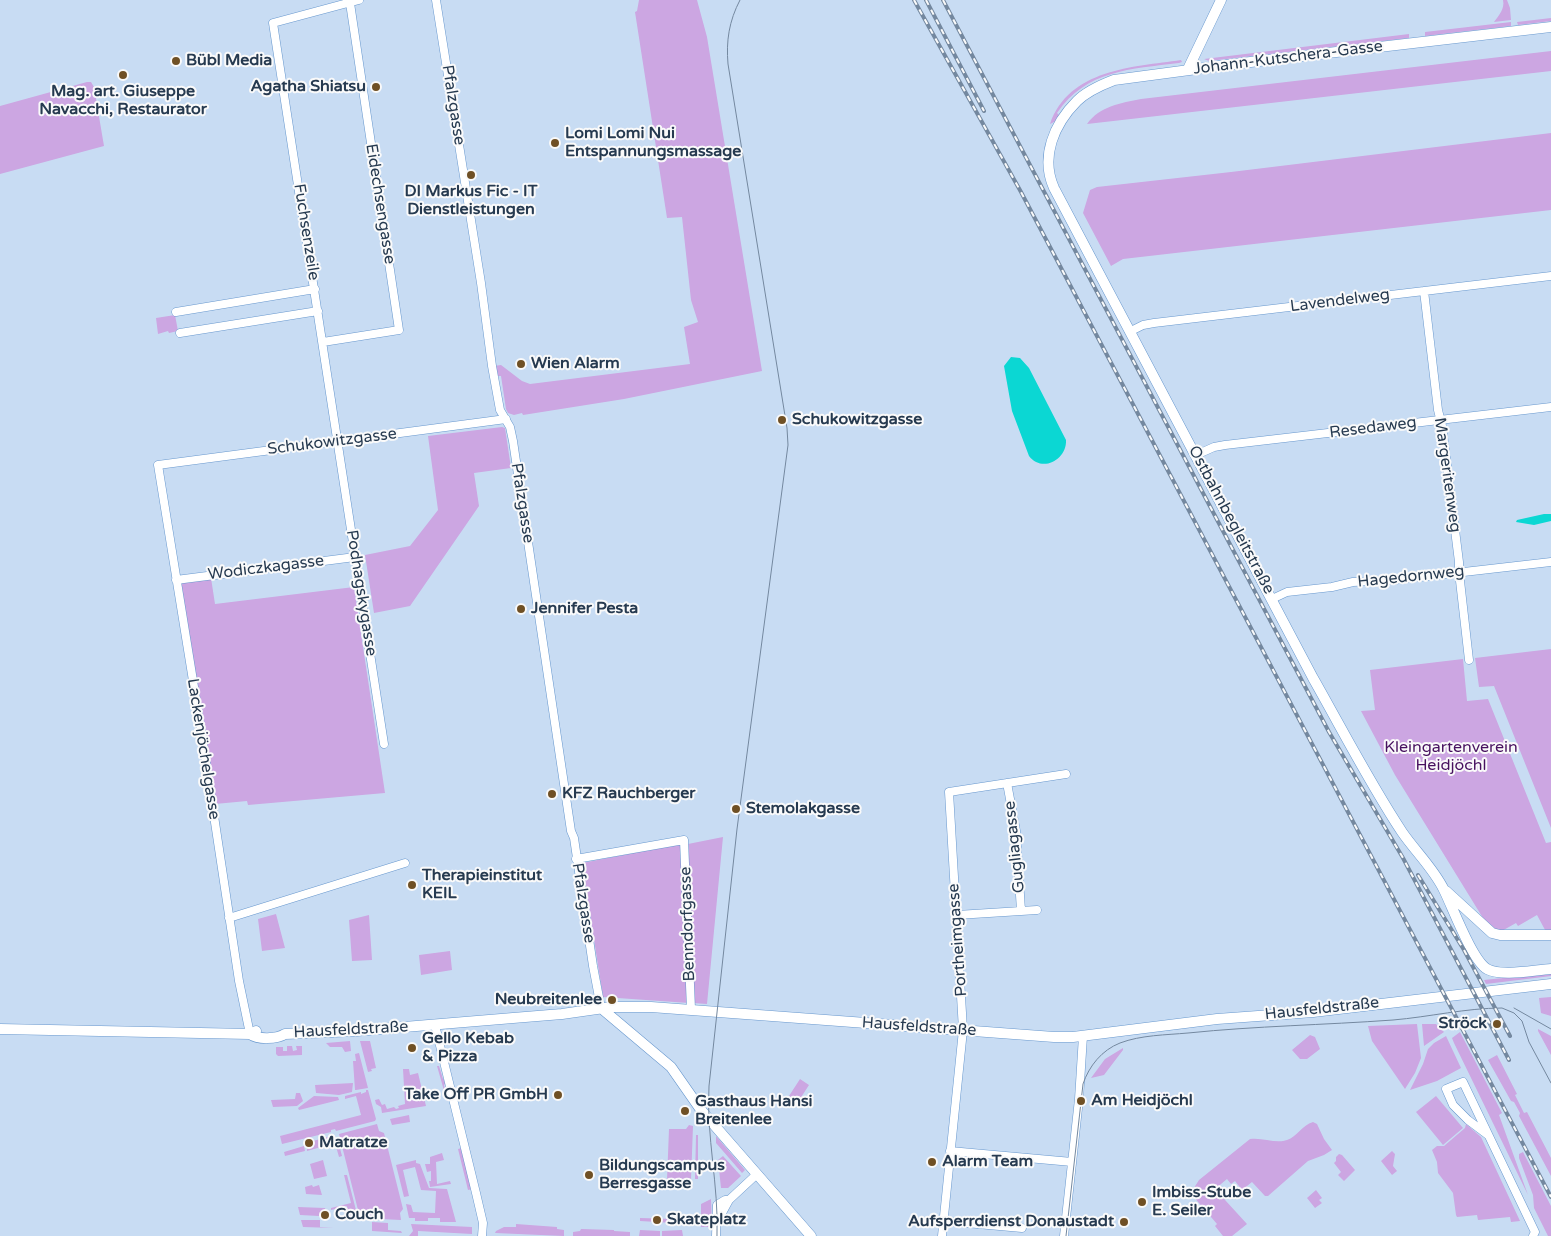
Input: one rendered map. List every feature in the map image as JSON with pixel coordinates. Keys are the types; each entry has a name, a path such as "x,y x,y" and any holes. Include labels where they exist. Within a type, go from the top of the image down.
{"street":[{"path":"350,3 359,0"},
{"name":"Pfalzgasse","path":"436,0 481,283 492,366 500,410 510,427 513,441 550,693 601,1008"},
{"path":"1188,69 1220,0"},
{"name":"Fuchsenzeile","path":"339,441 273,23 350,3"},
{"name":"Eidechsengasse","path":"323,342 399,330 350,3"},
{"name":"Johann-Kutschera-Gasse","path":"1052,139 1061,119 1078,100 1095,88 1114,80 1188,69 1551,27"},
{"name":"Ostbahnbegleitstraße","path":"1052,139 1048,167 1050,179 1313,678 1402,832 1444,888 1492,933 1500,935 1551,935"},
{"name":"Lavendelweg","path":"1131,331 1143,325 1154,323 1551,276"},
{"path":"176,312 315,288"},
{"name":"Margeritenweg","path":"1424,291 1458,553 1469,660"},
{"path":"180,333 318,311"},
{"name":"Resedaweg","path":"1196,455 1219,446 1551,407"},
{"name":"Schukowitzgasse","path":"158,465 427,431 506,419"},
{"name":"Podhagskygasse","path":"339,441 376,703 384,744"},
{"name":"Lackenjöchelgasse","path":"158,465 239,981 250,1034"},
{"name":"Wodiczkagasse","path":"176,580 355,557"},
{"name":"Hagedornweg","path":"1272,599 1287,592 1332,587 1353,582 1385,581 1551,562"},
{"path":"1007,782 1066,774"},
{"name":"Portheimgasse","path":"942,1236 964,1030 949,792 1007,782"},
{"name":"Gugliagasse","path":"1007,782 1016,831 1021,911"},
{"name":"Benndorfgasse","path":"576,859 684,840 691,1009"},
{"path":"229,918 405,864"},
{"name":"Ostbahnbegleitstraße","path":"1444,888 1469,944 1485,968 1500,973 1551,969"},
{"path":"957,915 1037,910"},
{"name":"Hausfeldstraße","path":"0,1029 250,1034 254,1031 281,1031 285,1034 335,1033 562,1014 601,1008 651,1007 1054,1037 1083,1036 1217,1018 1314,1012 1551,984"},
{"path":"601,1008 671,1067 693,1100 810,1236"},
{"path":"435,1025 483,1223 482,1236"},
{"path":"1064,1236 1079,1096 1083,1036"},
{"path":"1488,1135 1468,1120 1453,1105 1446,1089 1463,1082 1488,1135 1534,1234"},
{"path":"950,1151 1072,1162"},
{"path":"716,1236 717,1205 728,1200 757,1174"},
{"path":"944,1221 1022,1228"}],"green space":[{"path":"639,0 697,0 707,37 762,371 624,399 514,415 508,413 506,409 501,376 497,376 494,366 501,365 522,381 530,384 690,364 684,327 698,322 691,300 682,217 667,218 635,12 637,11"},
{"path":"1503,0 1507,0 1511,20 1494,22 1500,14"},
{"path":"1551,18 1551,21 1518,25 1517,22"},
{"path":"1511,22 1511,26 1425,36 1425,32"},
{"path":"1409,34 1409,38 1209,61 1204,59"},
{"path":"1551,51 1551,71 1087,124 1105,109 1141,99"},
{"path":"1181,60 1182,62 1179,63 1127,70 1096,80 1082,88 1069,99 1057,113 1059,115 1056,121 1050,124 1059,106 1072,92 1087,81 1123,69"},
{"path":"91,82 94,87 104,146 0,174 0,106"},
{"path":"1551,133 1551,210 1123,259 1111,266 1083,213 1090,190 1097,187"},
{"path":"175,315 178,331 158,334 156,318"},
{"path":"505,428 511,468 474,473 479,506 410,606 374,613 365,555 410,546 438,510 428,436"},
{"path":"211,578 215,604 354,587 385,793 248,805 247,801 215,804 180,583"},
{"path":"1551,649 1551,828 1494,686 1479,687 1475,658"},
{"name":"Kleingartenverein Heidjöchl","path":"1463,659 1467,701 1488,699 1546,843 1551,842 1551,941 1537,915 1518,926 1516,923 1500,932 1486,923 1395,775 1361,711 1375,710 1370,670"},
{"path":"723,837 707,1004 693,1003 688,844"},
{"path":"680,844 689,1003 603,997 582,863"},
{"path":"276,914 285,948 262,951 258,919"},
{"path":"369,915 372,960 352,961 349,920"},
{"path":"450,951 452,970 421,975 419,955"},
{"path":"1551,973 1551,976 1486,984 1484,980"},
{"path":"1551,997 1551,1016 1541,1013 1539,998"},
{"path":"1417,1024 1421,1058 1415,1073 1405,1089 1372,1041 1368,1026"},
{"path":"1422,1024 1436,1024 1444,1032 1424,1046"},
{"path":"1538,1029 1551,1036 1551,1055 1538,1031"},
{"path":"1460,1032 1502,1113 1499,1115 1528,1195 1454,1043 1452,1038"},
{"path":"1310,1035 1315,1037 1320,1049 1307,1059 1300,1059 1292,1050"},
{"path":"1446,1036 1461,1068 1437,1081 1410,1090 1428,1049"},
{"path":"350,1041 351,1051 345,1052 342,1047 330,1047 326,1043"},
{"path":"360,1041 370,1041 376,1068 371,1069 372,1071 368,1072"},
{"path":"287,1046 292,1046 293,1051 297,1050 296,1046 302,1046 302,1055 278,1056 276,1054 276,1047 283,1047 283,1051 287,1051"},
{"path":"1123,1048 1104,1075 1091,1078 1105,1059"},
{"path":"359,1053 368,1088 355,1090 353,1061 356,1061 355,1054"},
{"path":"1497,1055 1517,1094 1515,1095 1524,1113 1527,1112 1551,1158 1551,1176 1519,1116 1520,1113 1514,1102 1511,1101 1488,1060"},
{"path":"437,1066 439,1066 446,1083 444,1085 447,1097 450,1098 447,1101"},
{"path":"403,1069 409,1069 410,1075 418,1073 426,1106 382,1113 381,1107 376,1104 375,1100 379,1099 382,1105 385,1104 387,1109 394,1107 396,1109 399,1108 398,1106 405,1104"},
{"path":"800,1079 809,1085 798,1102 789,1096"},
{"path":"353,1083 352,1092 339,1095 316,1093 315,1085"},
{"path":"368,1090 375,1121 336,1131 335,1129 331,1130 331,1132 282,1144 280,1136 361,1115 356,1096 345,1099 345,1096 361,1092 361,1094 366,1092"},
{"path":"1161,1092 1167,1092 1171,1099 1167,1106 1161,1106 1157,1102 1157,1096"},
{"path":"296,1093 300,1093 303,1101 297,1106 273,1107 271,1100 295,1099"},
{"path":"314,1096 338,1097 339,1100 299,1110 298,1108"},
{"path":"1436,1096 1463,1128 1443,1145 1416,1112"},
{"path":"409,1115 410,1122 392,1125 390,1119"},
{"path":"1313,1122 1317,1124 1332,1150 1308,1161 1268,1196 1265,1196 1252,1182 1242,1190 1235,1181 1231,1184 1227,1179 1215,1189 1247,1224 1232,1236 1223,1236 1215,1226 1217,1224 1193,1196 1192,1191 1199,1180 1250,1139 1287,1140"},
{"path":"377,1124 379,1131 384,1133 403,1209 400,1213 401,1220 360,1218 339,1134"},
{"path":"1466,1124 1481,1137 1520,1221 1511,1222 1510,1217 1478,1220 1477,1215 1457,1217 1453,1193 1438,1173 1437,1162 1432,1150 1437,1146 1444,1146 1465,1128"},
{"path":"689,1125 693,1126 691,1180 667,1180 669,1129 686,1129"},
{"path":"696,1135 698,1135 698,1179 695,1179"},
{"path":"331,1136 333,1142 338,1141 342,1156 339,1157 335,1143 307,1151 307,1149 314,1147 313,1141"},
{"path":"716,1136 745,1170 742,1173 716,1143"},
{"path":"304,1146 305,1151 285,1156 284,1152"},
{"path":"462,1148 472,1189 468,1190 458,1149"},
{"path":"1392,1151 1395,1154 1393,1166 1397,1171 1392,1175 1381,1161"},
{"path":"1523,1152 1551,1206 1551,1236 1548,1236 1534,1208 1533,1195 1519,1158 1519,1154"},
{"path":"442,1153 444,1160 436,1162 437,1184 450,1181 451,1184 430,1187 431,1171 427,1172 425,1164 430,1164 430,1157"},
{"path":"1339,1154 1355,1170 1344,1181 1338,1175 1341,1172 1334,1163"},
{"path":"723,1156 741,1176 728,1188 721,1188 718,1160"},
{"path":"323,1160 327,1176 314,1179 310,1164"},
{"path":"416,1160 416,1163 420,1164 429,1188 447,1189 456,1222 440,1222 440,1218 428,1218 428,1221 415,1221 415,1218 409,1218 406,1204 411,1205 413,1212 435,1213 436,1191 421,1190 415,1167 403,1170 409,1196 404,1197 396,1165"},
{"path":"344,1175 347,1175 358,1218 346,1218 347,1206 331,1210 331,1208 351,1203"},
{"path":"312,1185 313,1187 319,1185 322,1195 306,1194 305,1187"},
{"path":"1316,1190 1322,1198 1319,1200 1322,1203 1315,1208 1307,1198"},
{"path":"711,1199 712,1227 701,1227 701,1204"},
{"path":"298,1207 325,1208 326,1213 320,1212 319,1216 300,1215"},
{"name":"Skateplatz","path":"640,1218 674,1219 674,1223 640,1221"},
{"path":"301,1220 320,1220 320,1227 334,1228 303,1227"},
{"path":"372,1222 388,1223 388,1230 401,1231 402,1233 372,1231"},
{"path":"411,1224 472,1227 472,1234 418,1231 418,1236 409,1236 413,1231"},
{"path":"516,1224 557,1227 557,1229 564,1230 564,1236 495,1233 504,1227 516,1227"},
{"path":"581,1229 630,1232 630,1236 573,1236 573,1232 580,1231"},
{"path":"640,1230 660,1231 660,1236 639,1236"},
{"path":"682,1230 683,1236 662,1236 662,1231"}],"shaded area":[{"path":"1011,357 1020,358 1029,368 1066,440 1062,453 1053,462 1047,464 1040,463 1034,461 1029,456 1012,411 1004,366"},
{"path":"1551,514 1551,521 1534,525 1516,522 1517,520"}],"tram line":[{"path":"717,1236 716,1198 709,1124 709,1086 737,829 788,445 787,428 728,64 727,47 729,31 740,0"},
{"path":"1066,1236 1083,1084 1089,1071 1102,1054 1113,1046 1128,1040 1154,1036 1265,1027 1393,1020 1475,1009 1502,1008 1514,1013 1522,1021 1529,1042 1551,1083"},
{"path":"1514,1008 1551,1029"}],"railway":[{"path":"914,0 1021,192 1551,1197"},
{"path":"926,0 984,111"},
{"path":"943,0 1329,732 1403,858 1509,1060"},
{"path":"1418,875 1464,950 1510,1036"}],"place":[{"name":"Bübl Media","path":"176,61"},
{"name":"Mag. art. Giuseppe Navacchi, Restaurator","path":"123,75"},
{"name":"Agatha Shiatsu","path":"376,87"},
{"name":"Lomi Lomi Nui Entspannungsmassage","path":"555,143"},
{"name":"DI Markus Fic - IT Dienstleistungen","path":"471,175"},
{"name":"Wien Alarm","path":"521,364"},
{"name":"Schukowitzgasse","path":"782,420"},
{"name":"Jennifer Pesta","path":"521,609"},
{"name":"KFZ Rauchberger","path":"552,794"},
{"name":"Stemolakgasse","path":"736,809"},
{"name":"Therapieinstitut KEIL","path":"412,885"},
{"name":"Neubreitenlee","path":"612,1000"},
{"name":"Ströck","path":"1497,1024"},
{"name":"Gello Kebab & Pizza","path":"412,1048"},
{"name":"Take Off PR GmbH","path":"558,1095"},
{"name":"Am Heidjöchl","path":"1081,1101"},
{"name":"Gasthaus Hansi Breitenlee","path":"685,1111"},
{"name":"Matratze","path":"309,1143"},
{"name":"Alarm Team","path":"932,1162"},
{"name":"Bildungscampus Berresgasse","path":"589,1175"},
{"name":"Imbiss-Stube E. Seiler","path":"1142,1202"},
{"name":"Couch","path":"325,1215"},
{"name":"Skateplatz","path":"657,1220"},
{"name":"Aufsperrdienst Donaustadt","path":"1124,1222"}]}
